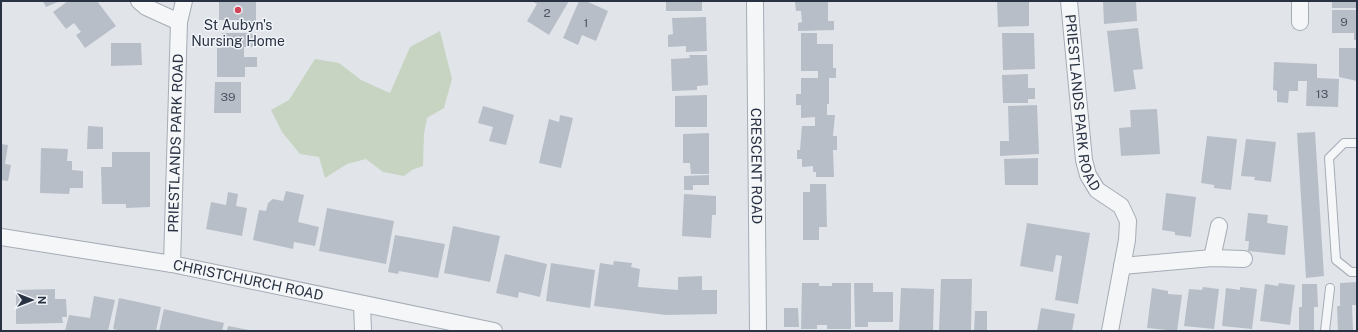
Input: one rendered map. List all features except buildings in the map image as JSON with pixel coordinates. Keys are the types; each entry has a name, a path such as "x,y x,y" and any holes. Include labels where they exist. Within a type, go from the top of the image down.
{"street":[{"path":"139,1 146,7 179,22"},
{"name":"PRIESTLANDS PARK ROAD","path":"172,264 179,22 184,1"},
{"name":"CRESCENT ROAD","path":"755,1 758,331"},
{"name":"PRIESTLANDS PARK ROAD","path":"1069,1 1084,160 1088,175 1097,190 1121,206 1128,221 1122,266 1110,331"},
{"path":"1300,1 1300,22"},
{"path":"1212,258 1219,226"},
{"name":"CHRISTCHURCH ROAD","path":"1,237 172,264 494,331"},
{"path":"1122,266 1212,258 1244,259"},
{"path":"362,304 363,331"}],"lane":[{"path":"1357,143 1344,143 1330,158 1336,260 1351,272 1357,272"},
{"path":"1325,331 1330,288"}],"green space":[{"path":"440,31 452,79 444,108 427,118 424,134 423,166 412,170 404,176 383,172 366,159 347,164 325,178 319,157 300,154 282,132 271,110 289,100 315,59 339,63 361,80 390,93 410,47"}],"place":[{"name":"St Aubyn's Nursing Home","path":"238,10"}]}
